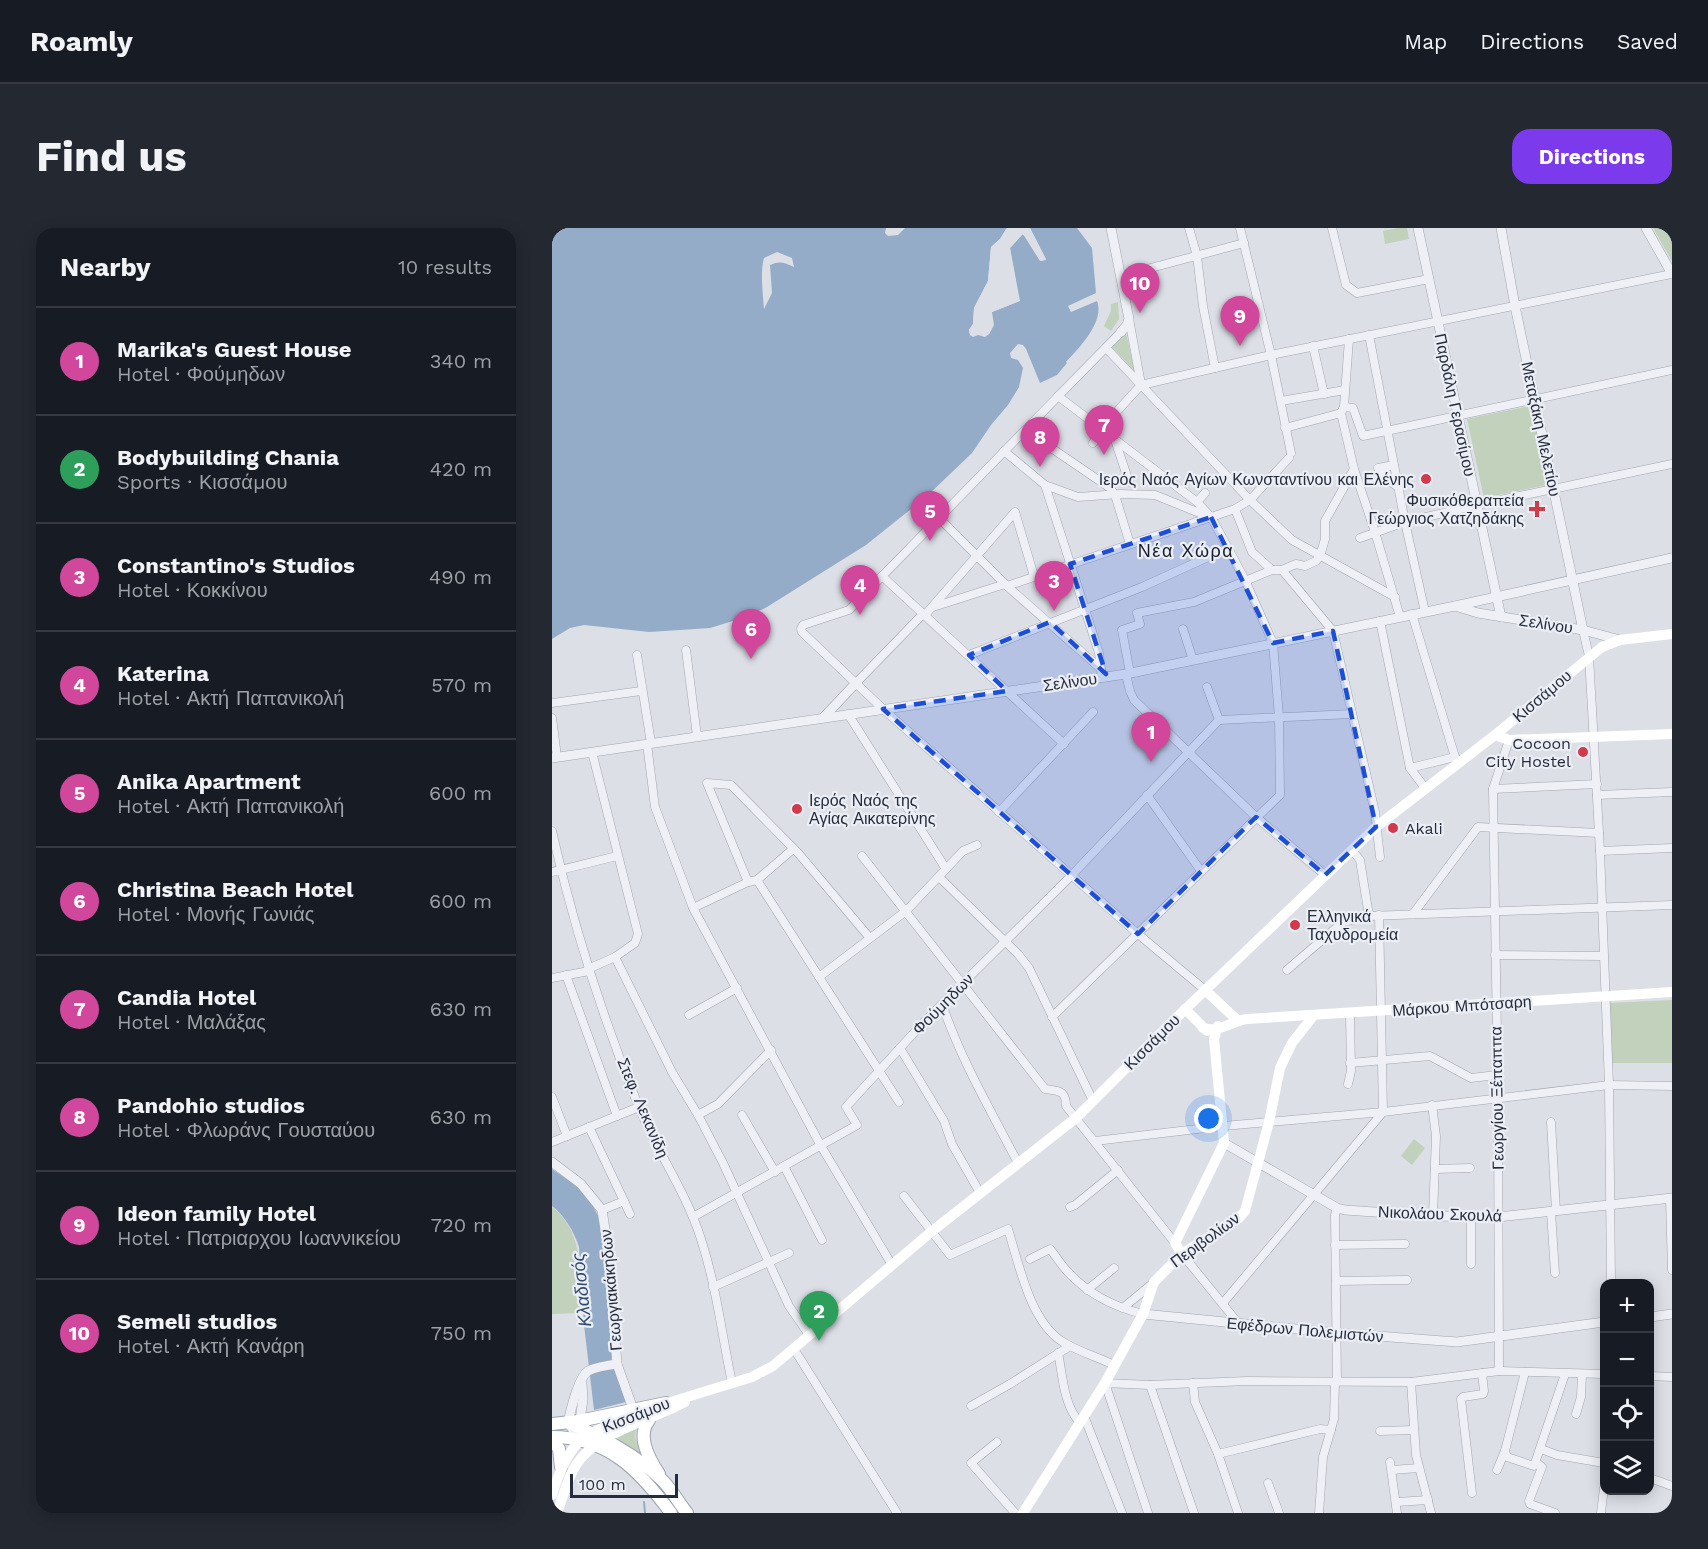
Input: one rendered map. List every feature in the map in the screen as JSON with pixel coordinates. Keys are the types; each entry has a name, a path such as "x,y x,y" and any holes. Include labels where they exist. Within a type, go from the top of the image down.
{"main road":[{"name":"Κισσάμου","path":"597,1439 666,1403 695,1396 761,1373 794,1349 931,1232 1076,1118 1185,1009 1376,827 1457,760 1494,735 1602,647 1620,640 1672,634"},
{"path":"1494,735 1509,740 1672,734"},
{"path":"1205,990 1235,1018"},
{"name":"Μάρκου Μπότσαρη","path":"1203,1028 1221,1028 1236,1021 1253,1019 1672,992"},
{"path":"1185,1009 1215,1044"},
{"name":"Περιβολίων","path":"1023,1513 1106,1383 1143,1314 1154,1282 1182,1254 1239,1218 1245,1211 1269,1122 1276,1081 1284,1057 1298,1034 1314,1015"},
{"path":"1182,1254 1175,1243 1224,1143 1215,1044 1223,1021 1235,1018"},
{"name":"Μάρκου Μπότσαρη","path":"1235,1018 1253,1019"},
{"name":"Κισσάμου","path":"597,1439 649,1420 695,1396"},
{"path":"552,1424 575,1423 666,1403"},
{"path":"649,1420 644,1429 646,1448 662,1480 687,1513"},
{"path":"575,1423 635,1469 671,1513"},
{"path":"552,1438 597,1439 634,1457 662,1480"},
{"path":"552,1438 559,1449 561,1467"},
{"path":"557,1513 572,1472 597,1439"},
{"path":"552,1495 561,1467 579,1440"}],"street":[{"path":"1111,228 1141,385"},
{"path":"1189,228 1197,256 1203,306 1215,368"},
{"path":"933,607 1235,509 1250,500 1290,455 1271,355 1240,228"},
{"path":"1332,228 1346,285 1357,293 1429,279"},
{"name":"Παρδάλη Γερασίμου","path":"1418,228 1501,616"},
{"name":"Μεταξάκη Μελετίου","path":"1501,228 1515,306 1583,630"},
{"path":"1093,442 1141,385 1313,346 1672,274 1646,228"},
{"path":"1121,276 1244,243"},
{"path":"1129,319 1128,324 1106,348 849,610 803,625 802,630 855,684 1138,934 1205,990"},
{"path":"1369,335 1425,612"},
{"path":"1349,339 1342,410 1354,469 1400,617"},
{"path":"1313,346 1324,394"},
{"path":"1106,348 1250,500 1292,540 1395,597"},
{"path":"1285,428 1353,408 1363,436 1672,370"},
{"path":"1281,401 1345,390"},
{"path":"1052,1017 1280,795 1279,717 1273,643 1228,548 1211,518 1197,502 1058,396"},
{"path":"1025,430 1110,488 1130,544"},
{"path":"1114,439 1129,482"},
{"path":"1004,451 1045,485 1078,497 1155,495 1211,518"},
{"path":"1360,538 1405,522 1672,464"},
{"path":"1394,465 1378,468 1384,477 1398,487"},
{"path":"1325,875 1256,817 1134,700 1130,691 1122,630 1140,624 1137,613 1194,602 1272,570 1282,570 1296,564 1305,566 1316,561 1320,556 1325,539 1325,521 1354,469"},
{"path":"1045,485 1099,653 1101,673"},
{"path":"1197,502 1205,493"},
{"path":"1235,509 1252,552 1272,570"},
{"path":"823,718 933,607 1014,513 1016,513 1034,576"},
{"path":"939,518 1006,585 1050,622 1101,673"},
{"path":"969,655 1142,587 1228,548"},
{"path":"1455,606 1672,558"},
{"path":"1282,570 1333,631 1375,812 1380,857"},
{"path":"882,576 1064,744"},
{"name":"Σελίνου","path":"554,757 1007,691 1101,673 1128,673 1455,606 1478,613 1583,630 1620,640"},
{"path":"1412,614 1457,760"},
{"path":"1380,621 1410,768 1425,788"},
{"path":"1183,629 1193,660"},
{"path":"1583,630 1589,656 1600,851 1609,1085 1611,1279"},
{"path":"686,650 697,736"},
{"path":"637,655 655,807 693,908 821,1146 892,1265"},
{"path":"1207,687 1219,720 1352,714"},
{"path":"552,703 641,691"},
{"path":"999,812 1093,712"},
{"path":"848,714 946,869"},
{"path":"552,718 554,757"},
{"name":"Φούμηδων","path":"693,1217 857,1125 846,1107 942,1004 1072,875 1219,720"},
{"name":"Γεωργίου Ξέπαππα","path":"1499,1371 1498,1097 1492,828 1493,789 1509,740"},
{"path":"552,978 588,970 615,957 636,943 638,938 592,752"},
{"name":"Κισσάμου","path":"1410,768 1457,760"},
{"path":"748,882 707,783 731,785 793,849 869,937"},
{"path":"1493,789 1597,784"},
{"path":"1597,795 1672,792"},
{"path":"1147,795 1201,872"},
{"path":"1413,914 1478,827 1599,833"},
{"name":"Στεφ. Λεκανίδη","path":"552,831 556,871 588,970 639,1107 701,1238 732,1383"},
{"path":"819,977 906,911 963,851 977,845"},
{"path":"1600,851 1672,848"},
{"path":"693,908 757,880 793,849"},
{"path":"1352,850 1360,860 1369,916"},
{"path":"556,871 617,855"},
{"path":"862,856 1045,1089 1055,1089 1063,1094 1066,1106 1175,1243"},
{"path":"939,877 1018,954 1029,968 1093,1101"},
{"path":"757,880 898,1102"},
{"path":"1287,970 1343,922 1369,916 1672,905"},
{"path":"1223,1303 1383,1112 1379,915"},
{"path":"1494,955 1603,956"},
{"path":"615,957 676,1079 737,1192 789,1306 809,1335"},
{"path":"566,975 617,1116"},
{"path":"689,1015 737,988"},
{"path":"942,1004 951,1030 976,1084 1018,1163"},
{"path":"1348,1084 1351,1076 1349,1050 1352,1042 1350,1013"},
{"path":"900,1048 944,1121 952,1144 980,1193"},
{"path":"698,1116 718,1104 771,1050"},
{"path":"1350,1063 1430,1056 1471,1078 1497,1075"},
{"path":"1095,1142 1223,1126 1383,1112 1609,1085 1672,1086"},
{"path":"552,1097 567,1136"},
{"path":"1432,1106 1436,1136 1433,1216"},
{"path":"552,1142 639,1107"},
{"path":"742,1115 775,1172"},
{"path":"1551,1122 1555,1273"},
{"path":"590,1127 630,1214"},
{"name":"Νικολάου Σκουλά","path":"1224,1143 1337,1208 1433,1216 1498,1217 1671,1198"},
{"name":"Γεωργιακάκηδων","path":"552,1162 582,1184 602,1210 607,1242 615,1364 633,1409"},
{"path":"784,1166 822,1240"},
{"path":"1435,1168 1470,1168"},
{"path":"1070,1207 1118,1170"},
{"path":"904,1196 950,1255 1008,1229 1036,1310 1047,1329 1070,1346 1114,1365"},
{"path":"1671,1198 1672,1270"},
{"path":"602,1210 624,1201"},
{"path":"1319,1513 1323,1457 1334,1419 1337,1333 1335,1215 1337,1208"},
{"path":"1471,1217 1471,1264"},
{"path":"1335,1245 1405,1244"},
{"name":"Εφέδρων Πολεμιστών","path":"1030,1259 1050,1249 1065,1270 1087,1290 1123,1308 1143,1314 1457,1342 1600,1323"},
{"path":"713,1287 789,1253"},
{"path":"1182,1254 1238,1323"},
{"path":"1087,1290 1114,1268"},
{"path":"1336,1281 1407,1280"},
{"path":"1123,1308 1154,1282"},
{"path":"1654,1316 1672,1314"},
{"path":"971,1406 1070,1346"},
{"path":"794,1349 897,1513"},
{"path":"1058,1353 1066,1396 1075,1418 1082,1419 1122,1513"},
{"path":"579,1440 575,1423 575,1397 582,1381 589,1371 615,1364"},
{"path":"1148,1513 1106,1383 1411,1382 1499,1371 1600,1374"},
{"path":"1497,1470 1525,1372"},
{"path":"1473,1493 1461,1399 1462,1396 1483,1394 1482,1373"},
{"path":"1504,1451 1507,1457 1534,1466 1565,1374"},
{"path":"1576,1414 1581,1396 1582,1374"},
{"path":"1654,1376 1672,1377"},
{"path":"1411,1382 1419,1468 1431,1513"},
{"path":"1193,1383 1196,1402 1218,1454 1238,1513"},
{"path":"1150,1384 1194,1513"},
{"path":"1218,1454 1320,1429 1331,1430"},
{"path":"1380,1431 1414,1430"},
{"path":"997,1442 971,1463 1016,1513"},
{"path":"1541,1449 1557,1455 1600,1462"},
{"path":"1536,1462 1542,1467 1529,1501 1530,1504 1555,1513"},
{"path":"1398,1513 1391,1466 1419,1468"},
{"path":"1654,1479 1672,1486"},
{"path":"1268,1483 1279,1513"},
{"path":"1601,1513 1604,1495"},
{"path":"1397,1502 1428,1500"}],"highlighted area":[{"path":"1211,517 1273,643 1333,631 1376,827 1325,875 1256,817 1138,934 883,709 1007,691 969,655 1050,622 1106,674 1070,564"}],"green space":[{"path":"1407,228 1409,239 1385,244 1383,231"},
{"path":"1653,228 1672,228 1672,261"},
{"path":"1118,302 1119,319 1111,331 1104,326 1111,311 1111,304"},
{"path":"1126,333 1135,372 1111,346"},
{"path":"1534,405 1551,484 1484,498 1467,419"},
{"path":"1672,1000 1672,1063 1611,1063 1608,1003"},
{"path":"1414,1139 1425,1148 1412,1165 1401,1156"},
{"path":"552,1207 563,1217 570,1229 579,1256 582,1313 552,1314"},
{"path":"636,1429 635,1437 642,1459 617,1438"}],"water":[{"path":"552,228 886,228 885,233 888,236 898,235 905,228 1007,228 991,247 988,281 974,308 970,335 989,334 992,328 992,312 1019,301 1010,248 1023,234 1040,261 1046,259 1030,228 1077,228 1092,248 1096,293 1068,306 1071,312 1097,301 1097,317 1089,334 1057,375 1040,383 1026,349 1023,345 1018,344 1010,353 1011,358 1018,360 1023,368 1019,387 972,453 926,497 866,545 767,607 746,617 710,628 649,632 584,625 570,628 552,639","holes":["777,252 792,258 794,267 780,262 770,265 772,293 764,309 762,276 764,258"]},
{"path":"552,1169 580,1188 588,1197 602,1223 612,1362 626,1402 594,1410 584,1325 579,1247 568,1225 552,1206"}],"pier":[{"path":"1010,228 1003,241 994,249 991,282 977,309 973,333 986,332 991,323 990,309 1016,299 1007,248 1021,232 1028,234 1035,246 1027,228 1030,228 1046,260 1041,261 1022,234 1010,248 1020,301 992,312 994,325 989,334 985,337 978,335 973,337 969,330 973,324 974,308 988,281 991,247 1006,229"}],"waterway":[{"path":"644,1502 645,1513"}],"place":[{"name":"Semeli studios","path":"1140,313"},
{"name":"Ideon family Hotel","path":"1240,346"},
{"name":"Candia Hotel","path":"1104,455"},
{"name":"Pandohio studios","path":"1040,467"},
{"name":"Ιερός Ναός Αγίων Κωνσταντίνου και Ελένης","path":"1426,479"},
{"name":"Φυσικόθεραπεία Γεώργιος Χατζηδάκης","path":"1537,509"},
{"name":"Anika Apartment","path":"930,541"},
{"name":"Constantino's Studios","path":"1054,611"},
{"name":"Katerina","path":"860,615"},
{"name":"Christina Beach Hotel","path":"751,659"},
{"name":"Cocoon City Hostel","path":"1583,752"},
{"name":"Marika's Guest House","path":"1151,762"},
{"name":"Ιερός Ναός της Αγίας Αικατερίνης","path":"797,809"},
{"name":"Akali","path":"1393,828"},
{"name":"Ελληνικά Ταχυδρομεία","path":"1295,925"},
{"name":"Bodybuilding Chania","path":"819,1341"}],"district":[{"name":"Νέα Χώρα","path":"1186,550"}],"water label":[{"name":"Κλαδισός","path":"581,1290"}]}
